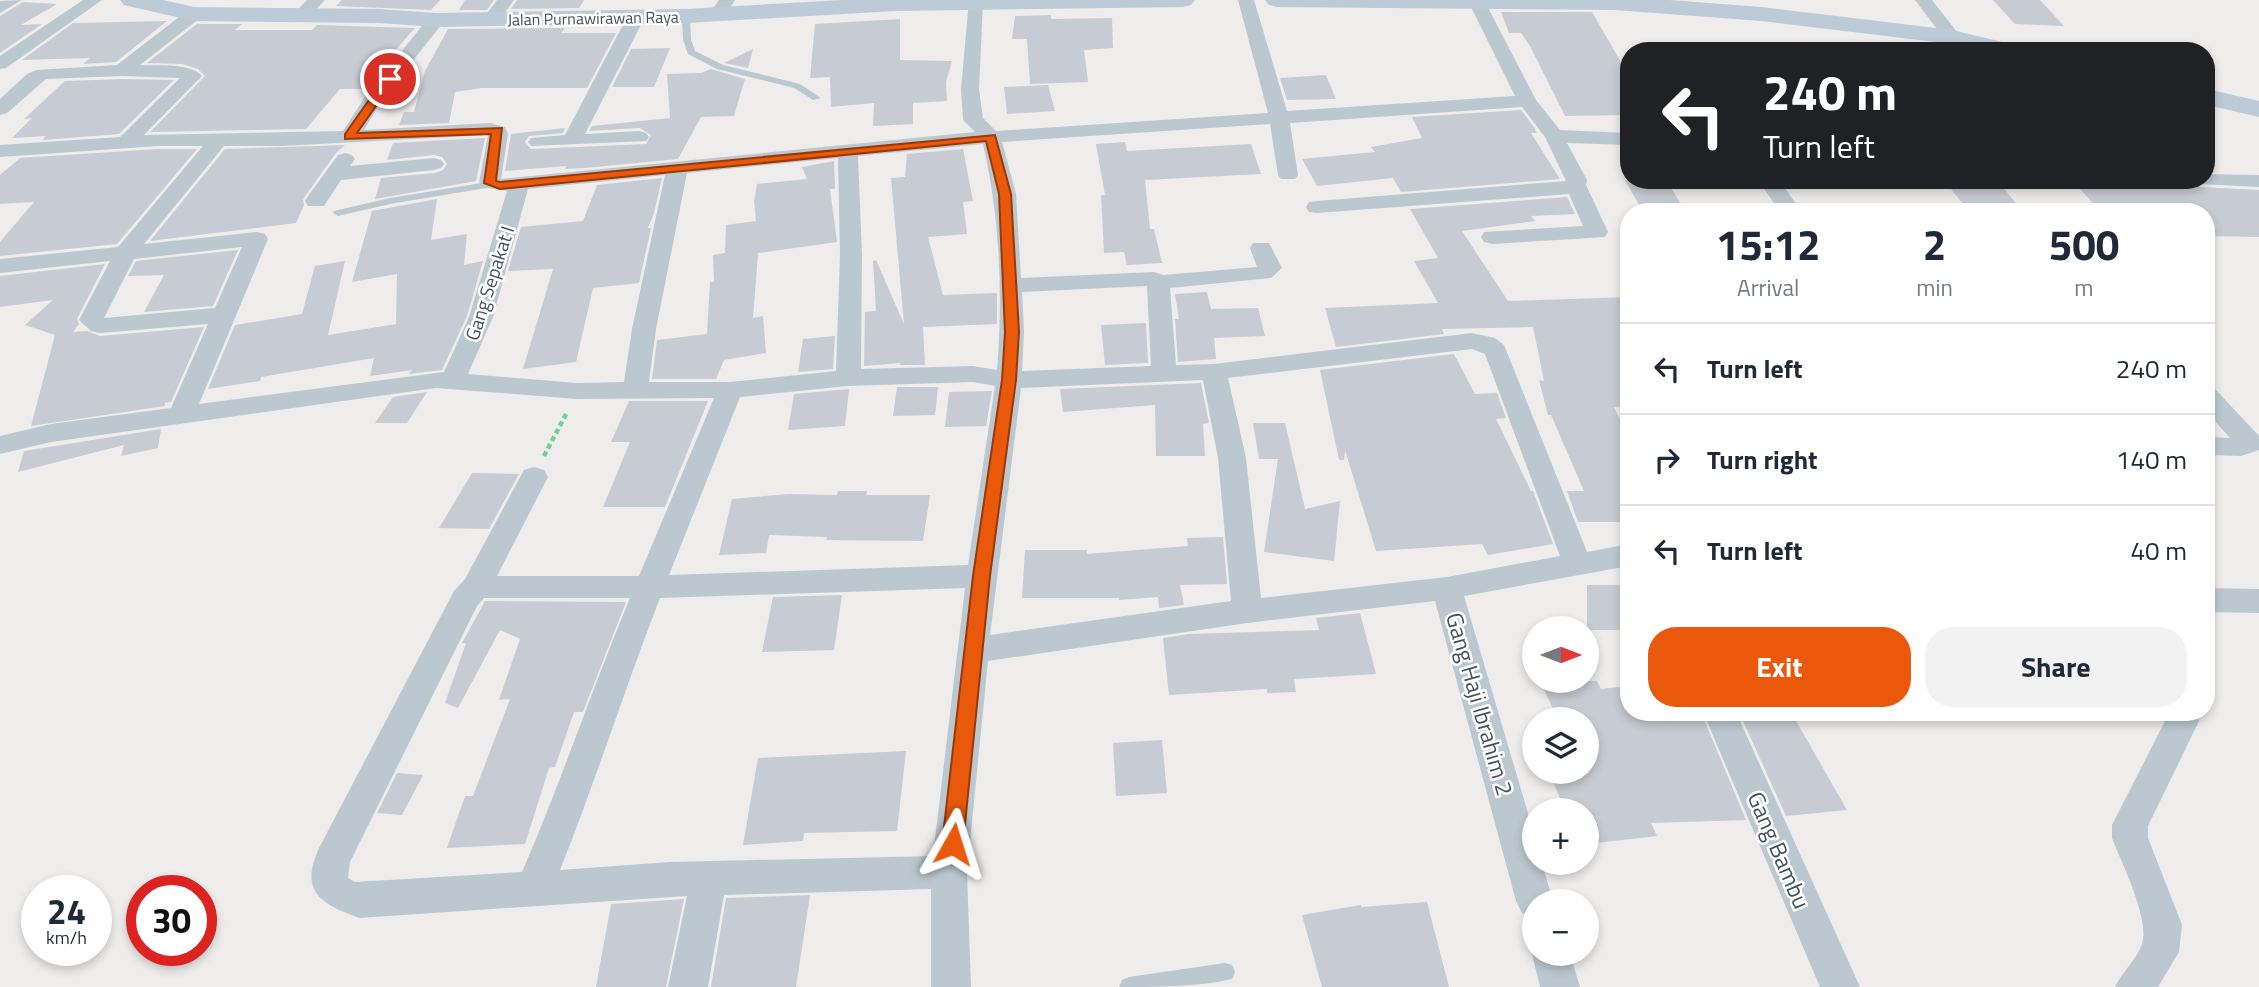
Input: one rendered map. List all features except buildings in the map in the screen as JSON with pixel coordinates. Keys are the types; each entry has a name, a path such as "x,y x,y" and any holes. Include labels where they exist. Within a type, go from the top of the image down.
{"street":[{"path":"0,8 14,0"},
{"path":"0,64 94,0"},
{"name":"Jalan Purnawirawan Raya","path":"132,0 194,14 309,8 436,20 686,16 722,7 896,2 1183,0"},
{"path":"491,20 506,0"},
{"path":"1246,0 1279,118 1288,175"},
{"path":"1277,0 1615,3 1761,14 1952,37 1973,42"},
{"path":"1923,0 1952,37"},
{"path":"1317,207 1567,188 1574,185 1577,180 1555,136 1527,101 1476,1"},
{"path":"951,987 949,872 981,576 1009,380 1012,332 1005,194 991,137 972,120 970,89 975,3"},
{"path":"122,70 194,14"},
{"path":"572,140 636,17"},
{"path":"316,201 349,152 349,137 374,98 436,20"},
{"path":"0,109 34,78 43,74 122,70 185,73 193,76 126,142"},
{"path":"2215,99 2259,109"},
{"path":"0,151 126,142 218,142 498,131 490,183 519,184 991,137 1527,101"},
{"path":"1555,136 1620,139"},
{"path":"538,142 639,137"},
{"path":"218,142 126,252 91,320 93,324 100,326 222,314"},
{"path":"848,151 851,254 848,378"},
{"path":"335,174 434,164"},
{"path":"635,392 644,328 677,169"},
{"path":"2215,180 2259,181"},
{"name":"Gang Sepakat I","path":"453,380 481,317 519,184"},
{"path":"1492,237 1597,232 1574,185"},
{"path":"0,266 257,239 222,314 181,415"},
{"path":"1010,286 1146,277 1158,282 1263,273 1271,268 1261,248"},
{"path":"1158,282 1164,373"},
{"path":"0,445 51,433 436,380 578,391 730,390 848,378 973,374 1009,380 1214,372 1453,342 1486,343 1497,354 1577,563"},
{"path":"1214,372 1232,458 1247,611"},
{"path":"533,890 568,806 608,689 652,587 730,390"},
{"path":"2215,405 2250,443 2241,447 2215,446"},
{"path":"534,477 476,587 466,600 332,860 328,876 329,886 335,892 359,901 709,878 949,872"},
{"path":"975,650 1247,611 1447,588 1620,556"},
{"path":"476,587 652,587 981,576"},
{"name":"Gang Haji Ibrahim 2","path":"1447,588 1532,889"},
{"path":"2215,600 2259,601"},
{"name":"Gang Bambu","path":"1723,721 1840,987"},
{"path":"2134,987 2160,952 2164,925 2130,838 2130,825 2182,721"},
{"path":"688,987 709,878"},
{"path":"1554,966 1560,987"}],"lane":[{"path":"686,16 687,40 691,52 720,67 797,86 816,98"},
{"path":"338,213 390,201 494,184"},
{"path":"1129,987 1224,972"}],"path":[{"path":"534,477 578,391"}],"route":[{"path":"390,79 349,137 440,131 498,131 490,183 500,185 991,137 1005,194 1012,332 1001,450 981,576 953,844"}]}
